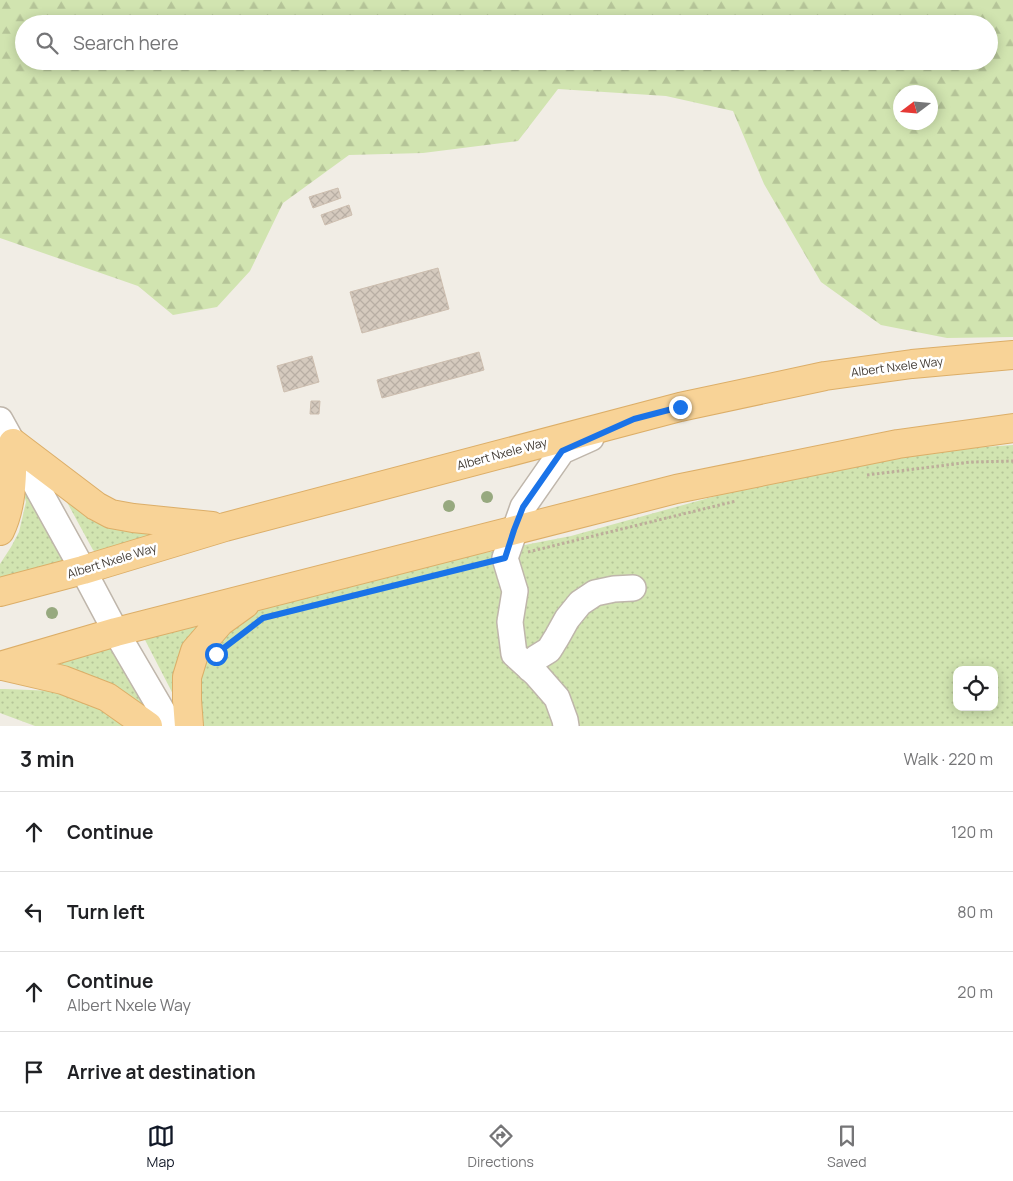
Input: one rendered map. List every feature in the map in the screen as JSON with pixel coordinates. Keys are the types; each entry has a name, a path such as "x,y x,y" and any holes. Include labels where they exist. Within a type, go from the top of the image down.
{"main road":[{"name":"Albert Nxele Way","path":"0,592 83,570 225,527 680,407 825,376 912,364 1013,355"},
{"path":"1,666 116,632 676,489 898,444 1013,428"},
{"path":"6,432 96,506 111,514 225,527"},
{"path":"0,531 6,519 11,496 6,432"},
{"path":"189,726 187,677 196,651 220,622 256,596"},
{"path":"1,666 62,680 107,697 148,726"}],"street":[{"path":"566,726 557,698 514,654 510,622 515,591 505,558 523,507 562,451 634,419"},
{"path":"6,432 116,632 171,726"},
{"path":"530,669 536,658 549,650 567,619 580,604 595,593 633,588"}],"path":[{"path":"859,476 971,462 1013,461"},
{"path":"418,580 745,499"}],"green space":[{"path":"0,0 1013,0 1013,337 947,338 881,325 821,282 764,184 733,111 666,96 558,89 518,141 423,153 349,155 283,203 250,271 217,307 173,315 138,286 0,238"},
{"path":"1013,445 1013,726 201,726 194,694 202,656 236,619 262,608 448,560 571,536 817,468 955,449"},
{"path":"20,480 71,561 0,582 0,564 19,532 26,502"},
{"path":"62,493 180,530 98,554 93,550"},
{"path":"212,616 175,698 144,638"},
{"path":"114,643 163,726 69,674 51,661"},
{"path":"0,689 55,691 100,702 134,726 35,726 0,713"}],"building":[{"path":"338,188 341,198 313,208 309,197"},
{"path":"349,205 352,215 325,225 321,215"},
{"path":"438,268 449,309 362,333 350,292"},
{"path":"479,352 484,370 382,398 377,380"},
{"path":"312,356 319,382 284,392 277,366"},
{"path":"311,401 320,401 319,414 310,414"}],"route":[{"path":"216,654 263,618 505,558 523,507 562,451 634,419 680,407"}]}
